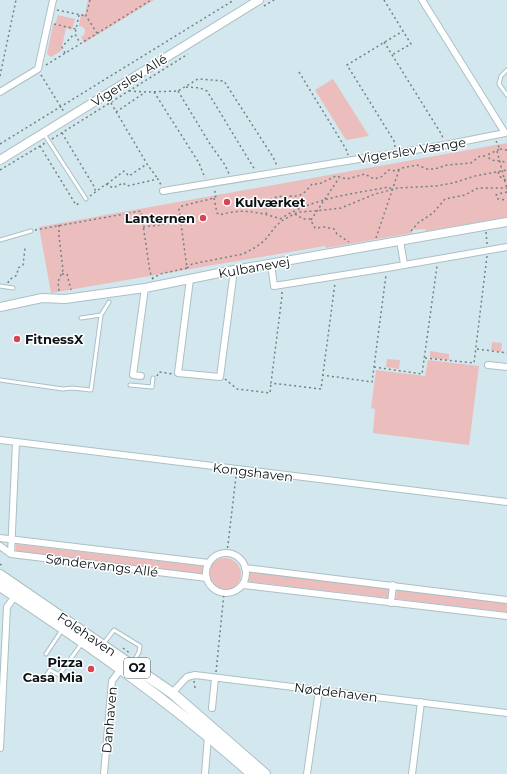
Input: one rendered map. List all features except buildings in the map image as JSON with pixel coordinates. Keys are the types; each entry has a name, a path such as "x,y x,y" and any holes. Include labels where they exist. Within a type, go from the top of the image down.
{"main road":[{"name":"Folehaven","path":"0,575 172,693 265,774"},
{"name":"Folehaven","path":"0,586 121,668 208,736 252,774"}],"street":[{"path":"0,92 38,69 53,0"},
{"path":"422,0 505,133 494,136"},
{"name":"Vigerslev Allé","path":"0,160 67,118 261,4"},
{"name":"Vigerslev Vænge","path":"163,190 494,136"},
{"name":"Kulbanevej","path":"0,307 42,298 64,300 147,284 190,279 507,222"},
{"path":"400,241 404,264"},
{"path":"271,264 274,286 507,247"},
{"path":"190,279 178,373 220,377 234,270"},
{"path":"141,376 133,375 147,284"},
{"path":"488,365 507,367"},
{"name":"Kongshaven","path":"0,440 507,502"},
{"path":"11,554 16,442"},
{"name":"Søndervangs Allé","path":"0,538 209,563"},
{"name":"Søndervangs Allé","path":"0,546 11,554 207,578"},
{"path":"227,553 239,558 245,568 245,579 243,584 234,592 224,593 211,587 207,578 206,570 214,557 227,553"},
{"path":"245,568 507,600"},
{"path":"243,584 507,616"},
{"path":"391,603 393,585"},
{"path":"0,748 7,607 15,596"},
{"name":"Danhaven","path":"104,774 112,681 121,668"},
{"name":"Nøddehaven","path":"172,693 185,679 195,675 507,713"},
{"path":"212,708 215,678"},
{"path":"307,774 319,690"},
{"path":"412,774 421,702"},
{"path":"205,774 208,736"}],"lane":[{"path":"507,70 501,76 499,84 507,95"},
{"path":"43,133 86,199"},
{"path":"0,240 31,231"},
{"path":"0,286 13,288"},
{"path":"0,380 63,389 72,388 91,390 101,315 108,302"},
{"path":"81,318 101,315"},
{"path":"130,385 152,387 153,378"},
{"path":"46,654 63,628"},
{"path":"103,645 114,630 140,646 139,652 132,665"},
{"path":"46,676 50,670 59,675 83,642"}],"path":[{"path":"0,76 16,0"},
{"path":"86,16 90,0"},
{"path":"67,118 38,69 151,0"},
{"path":"0,144 234,0"},
{"path":"261,4 274,0"},
{"path":"384,0 411,44 392,55"},
{"path":"52,9 86,16 98,33"},
{"path":"65,53 62,47 75,34 79,15"},
{"path":"48,23 76,29"},
{"path":"397,152 394,141 347,64 403,31"},
{"path":"75,34 80,44"},
{"path":"384,42 442,135 445,145"},
{"path":"88,117 193,50"},
{"path":"299,72 346,149 349,160"},
{"path":"128,91 178,91 198,79 224,81 273,157 279,172"},
{"path":"185,87 200,88 206,91 258,175"},
{"path":"178,91 210,144 225,165 231,180"},
{"path":"116,112 146,92"},
{"path":"154,92 210,183 216,196 214,198 217,213 220,215 240,211 249,211 266,214 281,219 306,211 341,208 375,194 392,190 411,186 436,186 507,170"},
{"path":"106,95 146,164 158,179 163,190"},
{"path":"56,125 95,188 95,193"},
{"path":"494,136 500,149"},
{"path":"35,138 76,205 124,171 129,176 146,164"},
{"path":"266,214 268,204 272,200 281,196 297,196 304,193 312,184 319,184 336,176 347,179 365,174 374,178 381,177 389,170 396,171 417,165 427,169 435,169 447,165 471,163 480,156 488,156 488,154 500,149 507,150"},
{"path":"408,232 412,231 418,223 433,214 445,199 460,197 478,188 507,188 497,151"},
{"path":"488,156 491,160 507,162"},
{"path":"382,237 376,238 399,169"},
{"path":"498,172 499,176 506,180"},
{"path":"311,220 339,177"},
{"path":"106,184 113,188 123,183 126,186 158,179"},
{"path":"147,284 160,274 187,268 192,264 243,254 265,240 281,219 290,213 324,200 389,188 392,190"},
{"path":"507,192 496,195 498,199 507,200"},
{"path":"187,268 178,212 181,207 214,198"},
{"path":"31,231 141,211 150,272 153,279"},
{"path":"295,214 299,217 311,220 315,228 324,227 334,229 337,234 350,243"},
{"path":"143,227 180,222"},
{"path":"59,225 62,262 62,274 58,282 59,293"},
{"path":"425,358 474,363 488,250 485,226"},
{"path":"8,287 9,280 17,274 18,268 23,265 25,248"},
{"path":"374,367 422,374 439,258"},
{"path":"322,375 372,382 384,280 387,268"},
{"path":"62,274 67,274 71,293"},
{"path":"270,383 321,389 333,288 336,276"},
{"path":"220,377 237,389 270,393 270,383 282,296 280,284"},
{"path":"476,349 507,353"},
{"path":"153,378 158,375 159,372 178,373"},
{"path":"227,553 236,470"},
{"path":"215,678 224,593"}],"shaded area":[{"path":"88,0 154,0 84,43 81,37 84,35 85,30 83,27 79,26 81,14 85,14"},
{"path":"58,15 75,19 72,30 66,28 61,51 51,57 47,54 53,25 55,25"},
{"path":"333,79 369,136 346,140 315,90"},
{"path":"507,143 507,217 426,231 425,229 412,230 412,233 326,248 325,246 51,293 39,227"},
{"path":"492,342 502,343 501,352 491,350"},
{"path":"430,351 449,354 449,360 430,358"},
{"path":"387,359 400,360 399,369 386,367"},
{"path":"428,360 479,366 469,445 373,433 375,409 371,408 376,370 425,376"},
{"path":"16,544 203,566 202,576 16,553"},
{"path":"222,558 228,558 237,562 241,574 237,586 228,590 222,590 213,586 209,577 209,571 213,562"},
{"path":"250,572 388,588 388,598 251,582 249,581"},
{"path":"397,589 507,603 507,612 396,599"}],"place":[{"name":"Kulværket","path":"227,202"},
{"name":"Lanternen","path":"203,218"},
{"name":"FitnessX","path":"17,339"},
{"name":"Pizza Casa Mia","path":"91,669"}]}
